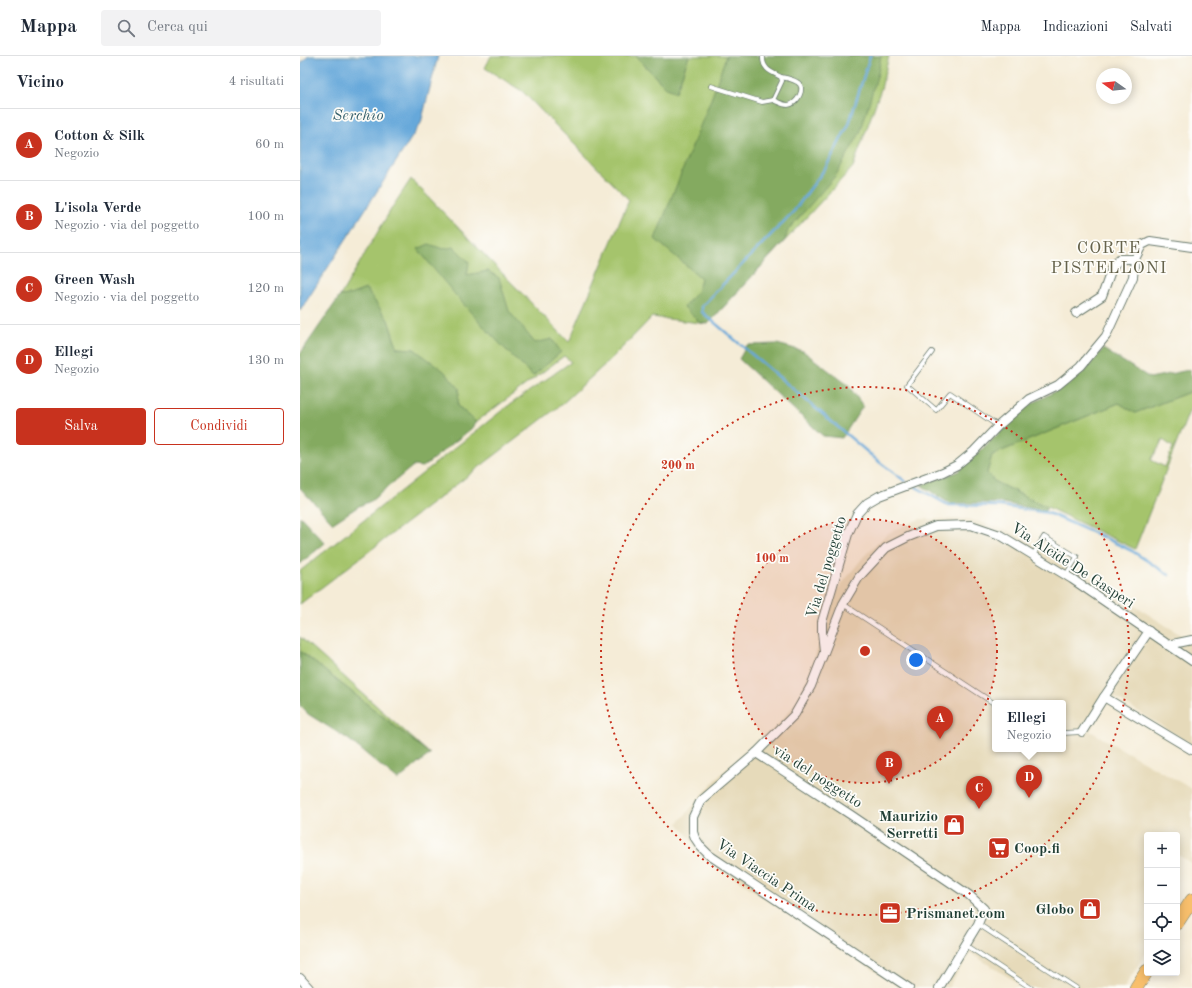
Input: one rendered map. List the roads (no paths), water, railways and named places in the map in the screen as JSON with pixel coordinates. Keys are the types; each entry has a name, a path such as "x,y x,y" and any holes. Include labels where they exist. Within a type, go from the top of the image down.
{"main road":[{"path":"1180,918 1192,900"},
{"path":"1136,988 1144,976"}],"street":[{"path":"1076,313 1102,296 1112,268 1119,259 1135,259 1142,245 1150,241 1192,247"},
{"name":"Via del poggetto","path":"825,649 822,622 848,534 857,514 867,503 879,496 943,472 957,465 1029,399 1058,385 1072,375 1106,336 1133,277 1135,259"},
{"name":"Via Alcide De Gasperi","path":"825,649 843,604 859,577 886,548 908,537 936,526 971,525 1000,535 1066,575 1192,661"},
{"path":"1082,732 1149,631"},
{"path":"1168,645 1192,640"},
{"name":"Via Viaccia Prima","path":"825,649 811,686 795,714 756,753 700,800 694,817 693,832 701,847 709,855 909,988"},
{"path":"1104,697 1192,750"},
{"name":"via del poggetto","path":"756,753 969,895 984,909 978,924 939,988"},
{"path":"300,978 309,988"}],"lane":[{"path":"711,86 762,102 773,100 784,105 795,103 801,92 801,86 798,82 781,77 767,70 763,61 764,56"},
{"path":"773,100 782,81 781,77"},
{"path":"932,352 907,385 936,410 950,392 998,426"},
{"path":"1032,555 1044,537 1077,557 1066,575"},
{"path":"843,604 992,702"},
{"path":"1066,733 1082,732"},
{"path":"978,924 1076,988"},
{"path":"965,945 1032,988"}],"water":[{"name":"Serchio","path":"308,56 438,56 421,123 300,311 300,65"}],"waterway":[{"path":"870,56 849,124 826,167 794,211 702,306 702,312 878,461 905,481"},
{"path":"916,487 948,505 1001,506 1048,513 1132,551 1169,575"}],"place":[{"name":"Cotton & Silk","path":"940,739"},
{"name":"L'isola Verde","path":"889,784"},
{"name":"Ellegi","path":"1029,798"},
{"name":"Green Wash","path":"979,809"},
{"name":"Maurizio Serretti","path":"954,825"},
{"name":"Coop.fi","path":"999,848"},
{"name":"Globo","path":"1090,909"},
{"name":"Prismanet.com","path":"890,913"}],"district":[{"name":"CORTE PISTELLONI","path":"1109,257"}]}
